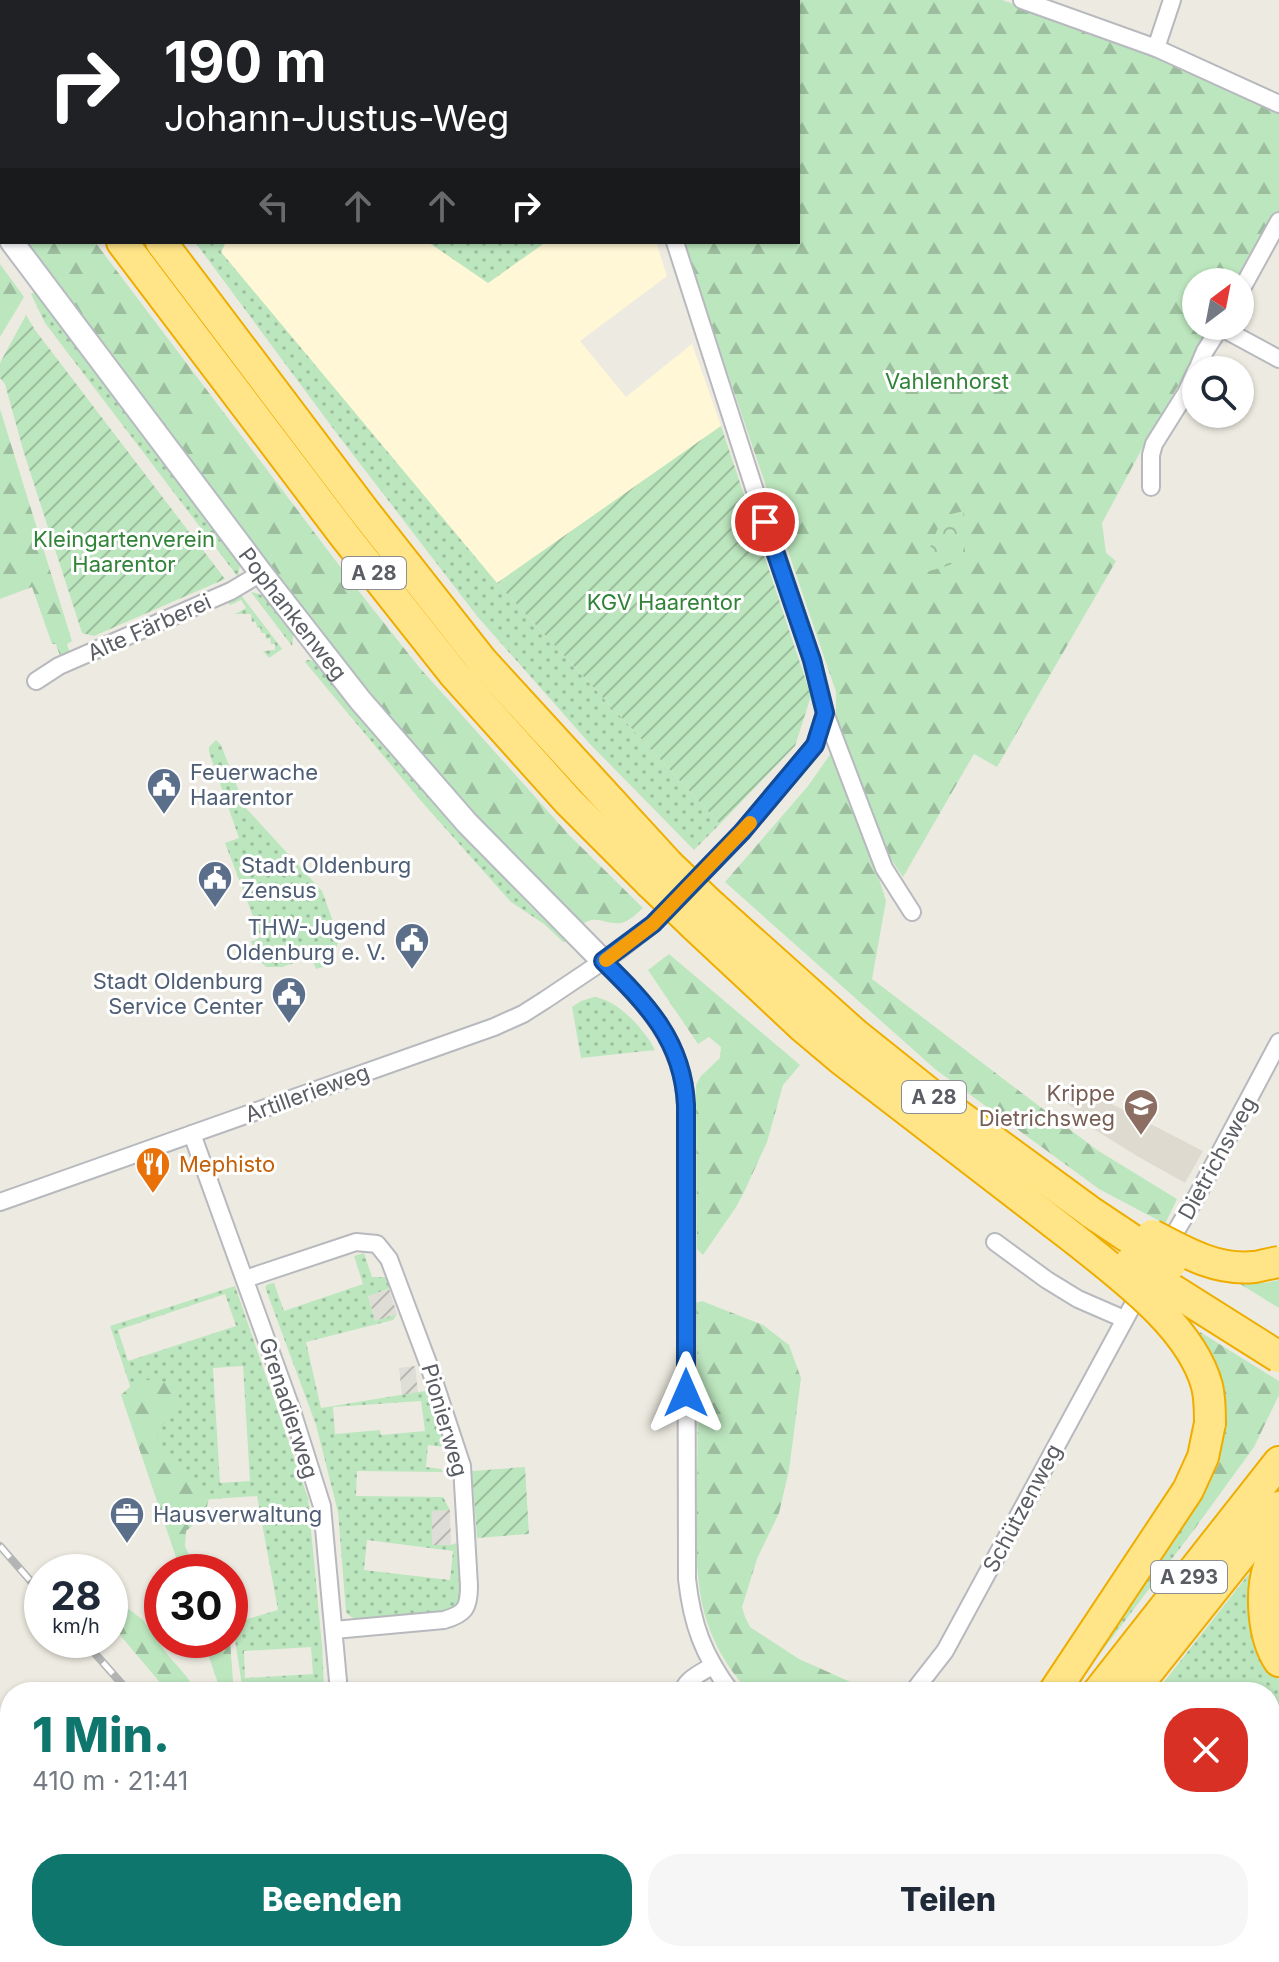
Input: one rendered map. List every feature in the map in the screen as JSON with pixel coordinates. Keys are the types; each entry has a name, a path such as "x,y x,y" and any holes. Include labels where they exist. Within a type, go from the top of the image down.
{"highway":[{"name":"A 28","path":"124,244 344,535 454,674 568,801 659,873 703,915 935,1098 1046,1179 1087,1222 1192,1353 1206,1384 1210,1403 1210,1423 1203,1457 1188,1490 1061,1682"},
{"name":"A 28","path":"163,244 364,511 482,661 659,873"},
{"name":"A 28","path":"703,915 722,953 832,1051 976,1161 1279,1335"},
{"name":"A 28","path":"1087,1222 1220,1265 1252,1267 1279,1262"},
{"path":"1087,1222 1154,1279 1279,1357"},
{"name":"A 293","path":"1106,1682 1279,1462"},
{"name":"A 293","path":"1140,1682 1279,1507"},
{"path":"1279,1542 1269,1566 1263,1594 1266,1626 1279,1661"}],"street":[{"path":"1022,0 1156,48 1279,104"},
{"path":"1156,48 1172,0"},
{"path":"1253,268 1279,221"},
{"name":"Pophankenweg","path":"14,244 360,700 467,823 603,961"},
{"path":"676,244 812,660 825,713 884,868 912,912"},
{"path":"1245,340 1279,359"},
{"path":"1151,487 1154,444 1182,399"},
{"name":"Alte Färberei","path":"36,681 59,666 231,591 261,573"},
{"name":"Artillerieweg","path":"0,1202 509,1020 534,1007 653,924 742,832 815,745 825,713"},
{"path":"603,961 660,1024 676,1054 685,1089 687,1579 695,1627 702,1646 724,1682"},
{"name":"Dietrichsweg","path":"1152,1271 1198,1194 1279,1042"},
{"name":"Grenadierweg","path":"192,1134 291,1408 322,1506 338,1682"},
{"name":"Pionierweg","path":"245,1279 356,1242 377,1244 389,1259 462,1466 469,1586 468,1604 463,1612 444,1620 334,1630"},
{"path":"995,1242 1078,1299 1124,1319"},
{"name":"Schützenweg","path":"921,1682 945,1651 1152,1271"},
{"path":"690,1682 713,1665"}],"shaded area":[{"path":"225,244 431,244 488,283 543,244 657,244 667,276 580,341 626,397 692,344 721,426 497,583 221,252"},
{"name":"Krippe Dietrichsweg","path":"1073,1084 1203,1151 1185,1183 1084,1123 1080,1112 1063,1101"},
{"path":"389,1289 397,1314 375,1321 368,1295"},
{"path":"415,1366 418,1393 402,1395 399,1368"},
{"path":"431,1510 450,1510 451,1545 432,1545"}],"green space":[{"name":"Vahlenhorst","path":"800,0 1002,0 1159,53 1279,112 1279,214 1247,268 1182,268 1182,340 1205,340 1196,356 1182,356 1182,379 1102,523 1106,553 1116,561 997,767 974,754 903,877 880,843 836,724 836,692 684,244 800,244"},
{"path":"24,244 97,244 419,667 570,836 643,908 621,923 592,920 583,924 475,818 323,637"},
{"path":"196,244 225,244 221,252 497,583 720,824 694,850 590,744 477,616"},
{"path":"431,244 543,244 488,283"},
{"path":"0,264 24,297 0,337"},
{"path":"37,290 238,558 238,577 45,323 31,294"},
{"name":"Kleingartenverein Haarentor","path":"26,315 225,579 94,636 82,633 5,384 0,378 0,363"},
{"path":"0,409 72,641 67,644 70,653 60,656 56,644 52,644 32,587 0,599"},
{"name":"KGV Haarentor","path":"721,426 811,696 795,746 720,824 497,583"},
{"path":"964,511 965,553 950,565 919,574 943,516"},
{"path":"251,592 271,601 281,612 294,630 292,646"},
{"path":"241,595 282,649 269,658 263,651 275,650 275,644 271,644 270,638 266,639 256,622 252,622 251,614 235,614 246,608 241,600 230,605 227,601"},
{"path":"318,661 460,829 531,907 568,942 563,942 544,924 511,902 421,801 305,662"},
{"path":"216,740 221,745 245,807 322,891 338,935 332,958 323,967 316,969 311,957 282,967 266,967 257,958 251,942 261,937 225,843 239,838 209,752 209,747"},
{"path":"834,749 886,901 872,979 1097,1150 1177,1199 1165,1224 1099,1189 935,1069 725,882 808,786"},
{"path":"669,954 800,1065 783,1085 767,1142 745,1190 703,1255 697,1249 696,1085 720,1058 721,1047 709,1037 698,1044 648,970"},
{"path":"594,997 621,1009 655,1050 581,1058 572,1007"},
{"path":"364,1253 372,1277 392,1277 396,1286 368,1296 375,1321 397,1314 393,1320 306,1342 321,1408 431,1390 450,1446 428,1445 426,1467 443,1472 357,1471 356,1496 443,1497 450,1510 432,1511 432,1545 459,1542 463,1596 450,1611 365,1621 346,1612 338,1512 316,1425 265,1287 274,1283 284,1311 363,1284 354,1256","holes":["421,1401 425,1431 381,1435 380,1430 335,1434 333,1407","367,1540 453,1551 450,1580 364,1570"]},
{"path":"1232,1279 1266,1283 1279,1280 1279,1308"},
{"path":"235,1286 308,1498 324,1682 241,1682 238,1658 244,1658 245,1678 313,1674 311,1647 248,1651 248,1619 278,1610 257,1496 169,1502 110,1326","holes":["225,1294 236,1326 128,1361 118,1330","243,1366 250,1481 220,1483 213,1368"]},
{"path":"702,1301 763,1325 789,1345 801,1378 789,1470 779,1513 757,1559 742,1607 745,1617 750,1627 799,1659 851,1682 741,1682 711,1634 701,1597 697,1551 696,1303"},
{"path":"1200,1332 1279,1381 1279,1395 1254,1447 1193,1531 1177,1524 1220,1452 1226,1417 1223,1390 1195,1340"},
{"path":"153,1379 171,1385 179,1392 177,1406 157,1434 165,1450 182,1464 209,1498 205,1515 186,1531 185,1546 189,1554 175,1554 121,1395 134,1383"},
{"path":"525,1467 529,1534 477,1538 472,1471"},
{"path":"1177,1524 1193,1531 1079,1682"},
{"path":"1259,1561 1279,1682 1164,1682"},
{"path":"128,1609 144,1621 144,1658 170,1658 190,1682 160,1682 128,1645"},
{"path":"209,1658 231,1658 233,1682 218,1682"}],"railway":[{"path":"0,1546 24,1573"},
{"path":"99,1658 120,1682"}],"slow traffic":[{"path":"606,960 653,924 750,823"}],"place":[{"name":"Feuerwache Haarentor","path":"164,816"},
{"name":"Stadt Oldenburg Zensus","path":"215,909"},
{"name":"THW-Jugend Oldenburg e. V.","path":"412,971"},
{"name":"Stadt Oldenburg Service Center","path":"289,1025"},
{"name":"Krippe Dietrichsweg","path":"1141,1137"},
{"name":"Mephisto","path":"153,1195"},
{"name":"Hausverwaltung","path":"127,1545"}],"route":[{"path":"686,1393 686,1105 682,1073 660,1024 603,961 653,924 742,832 815,745 825,713 812,660 765,522"}]}
